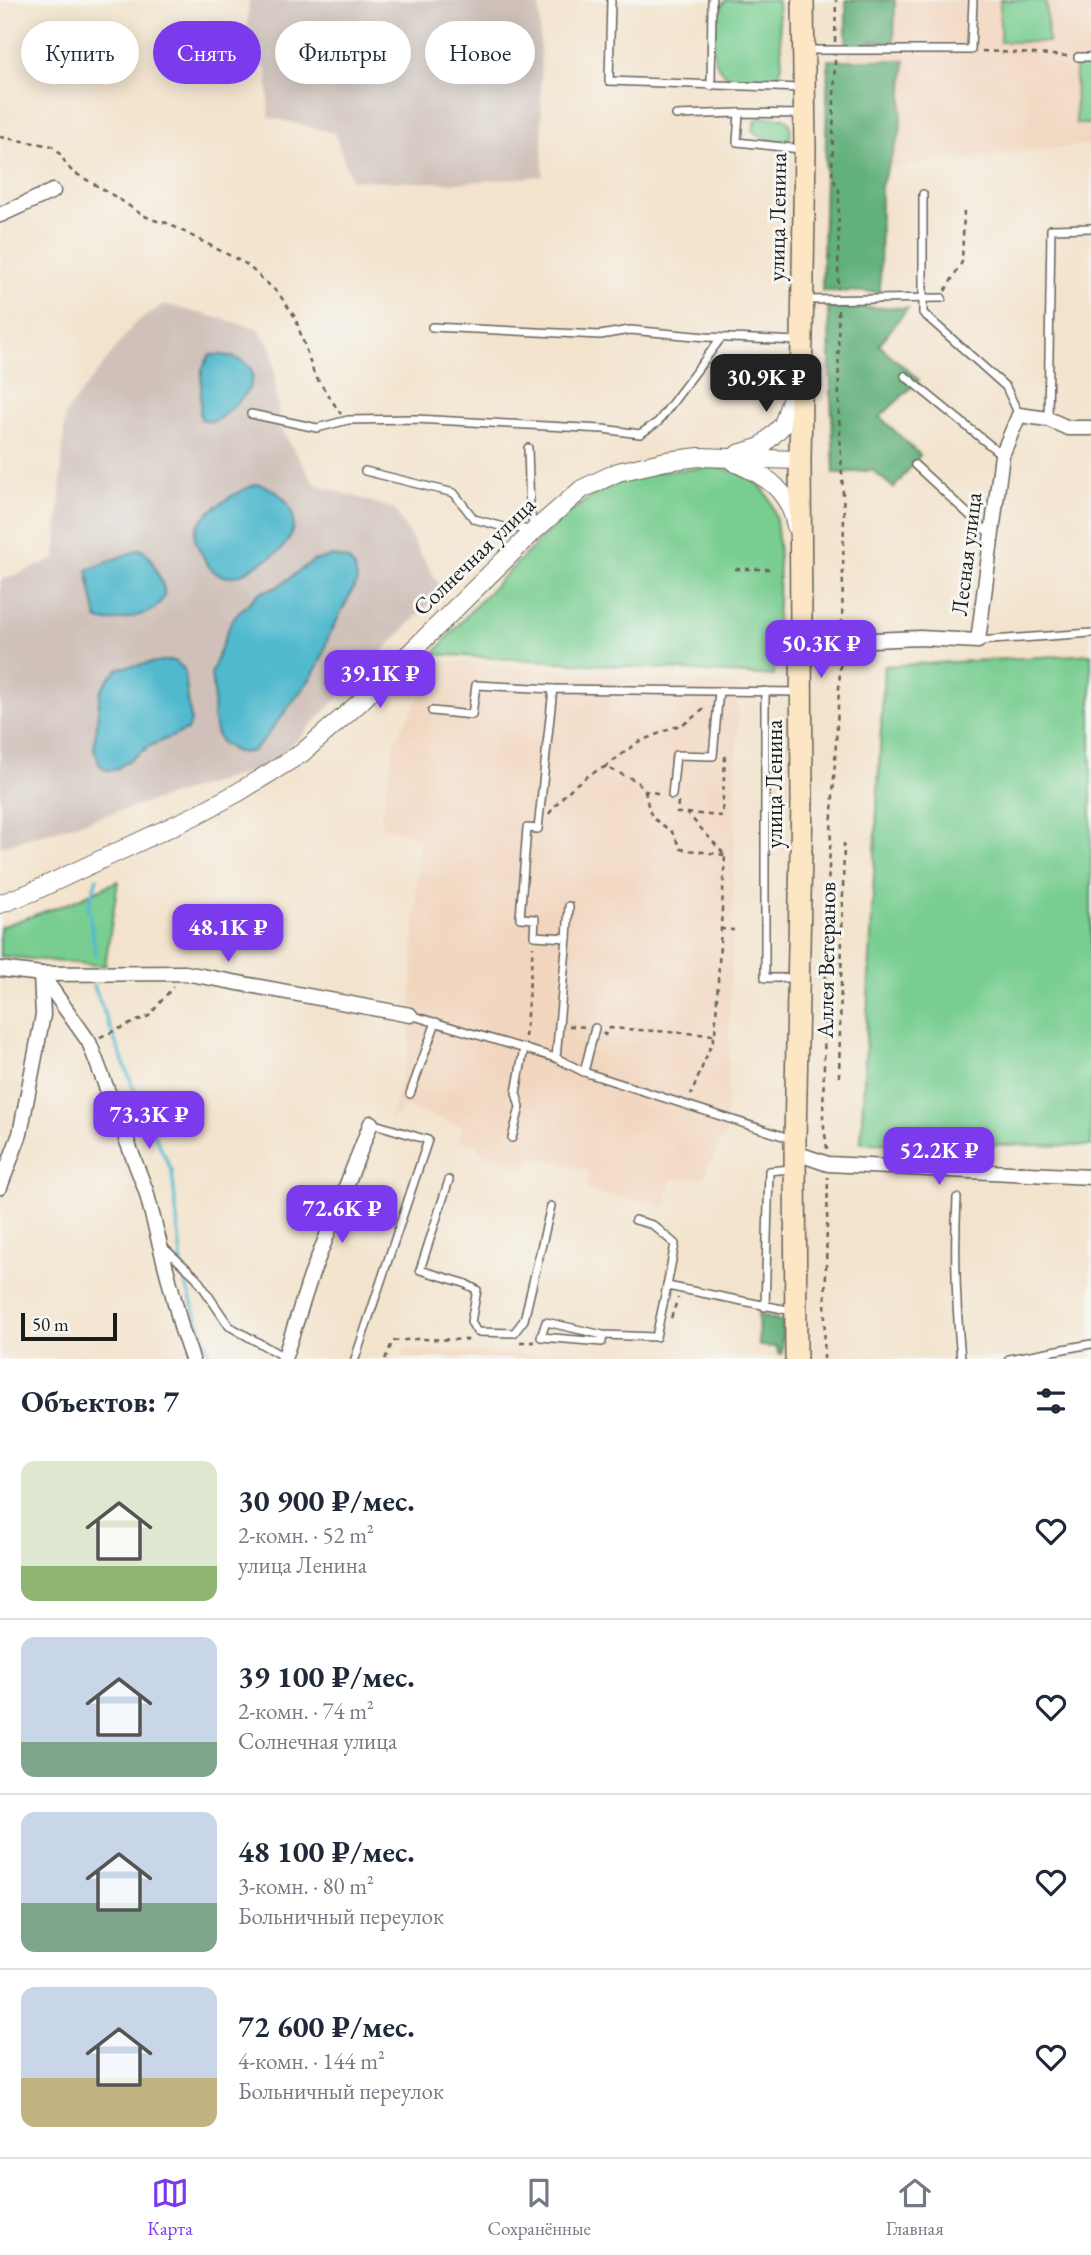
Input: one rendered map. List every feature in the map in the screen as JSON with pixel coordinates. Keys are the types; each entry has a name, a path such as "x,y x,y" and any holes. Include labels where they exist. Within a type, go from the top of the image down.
{"main road":[{"name":"улица Ленина","path":"796,1359 795,1154 802,800 800,460 805,149 803,0"}],"street":[{"path":"0,215 53,191"},
{"path":"725,458 761,447 783,425 801,368"},
{"path":"1019,415 1048,419 1068,428 1091,428"},
{"name":"Лесная улица","path":"800,643 920,638 978,641 1002,454 1019,415"},
{"name":"Солнечная улица","path":"0,904 32,892 194,816 302,753 357,705 535,530 582,489 618,472 666,461 699,457 800,460"},
{"path":"725,458 758,472 775,485 792,508 800,551"},
{"path":"0,969 41,974 185,973 410,1015"},
{"path":"41,974 89,1042 146,1191 192,1359"},
{"path":"0,1187 20,1133 43,1015 41,974"},
{"path":"287,1358 312,1276 371,1123"},
{"path":"795,1154 828,1164 1091,1177"}],"lane":[{"path":"611,0 609,80 803,88"},
{"path":"711,86 712,0"},
{"path":"802,50 971,50 973,0"},
{"path":"1078,57 1091,57"},
{"path":"738,113 737,142 805,149"},
{"path":"676,115 804,114"},
{"path":"923,194 923,313 1006,387 1019,415"},
{"path":"1048,419 1051,229 1091,228"},
{"path":"802,300 942,298"},
{"path":"432,327 600,335 630,330 721,338 802,341"},
{"path":"251,414 317,428 348,420 415,419 603,429 640,434 658,422 721,338"},
{"path":"905,376 1002,454"},
{"path":"365,471 454,493 474,519 504,527 535,530 530,512 528,448"},
{"path":"915,465 990,534"},
{"path":"978,641 1091,633"},
{"path":"432,711 472,715 476,685 553,689 800,692"},
{"path":"553,689 538,829 527,828 520,918 535,919 534,936 567,937"},
{"path":"672,795 676,755 713,756 719,691"},
{"path":"765,691 765,978 797,978"},
{"path":"556,1058 569,906"},
{"path":"410,1015 556,1058 584,1072 687,1105 795,1154"},
{"path":"410,1094 436,1022"},
{"path":"584,1072 595,1028"},
{"path":"512,1138 520,1107 516,1093 524,1048"},
{"path":"355,1359 428,1140 371,1123"},
{"path":"765,1307 769,1171 795,1154"},
{"path":"449,1180 420,1270 464,1283 477,1290 471,1322 477,1332 514,1333 524,1321 551,1206"},
{"path":"957,1198 954,1258 961,1359"},
{"path":"603,1335 602,1342 541,1337 546,1322 603,1335 656,1336 675,1244 653,1225 635,1220"},
{"path":"159,1243 196,1277 229,1326 287,1358"},
{"path":"667,1286 797,1312"},
{"path":"1009,1359 1091,1344"}],"path":[{"path":"824,1359 828,1164 824,1119 827,903 841,641 844,515 839,427 839,190 832,176 836,0"},
{"path":"971,50 1078,57"},
{"path":"0,137 52,146 59,150 66,166 138,214 167,223 246,264 279,294 295,317 314,374 348,420"},
{"path":"942,298 962,262 964,211"},
{"path":"735,569 769,569"},
{"path":"538,829 564,793 585,776 605,767 638,743 687,722 711,704 719,691"},
{"path":"645,791 678,796 677,813 722,816 724,757 713,756"},
{"path":"605,767 637,781 645,791 653,818 672,832 681,849 725,855"},
{"path":"687,813 725,855 715,1035 687,1105"},
{"name":"Аллея Ветеранов","path":"839,1077 844,843"},
{"path":"720,929 734,930"},
{"path":"524,1048 534,936"},
{"path":"89,1042 149,1016 185,973"},
{"path":"559,1025 595,1028 605,1035 610,1028 715,1035"}],"shaded area":[{"path":"249,0 539,0 543,176 457,183 352,180 334,133 269,117 267,68 261,66 261,21 248,21"},
{"path":"848,0 1091,0 1091,144 846,173"},
{"path":"164,304 257,328 272,348 280,428 315,484 394,509 442,590 297,740 259,769 0,847 0,581 56,559 65,414 135,323"},
{"path":"441,660 739,685 726,1138 720,1143 712,1163 709,1163 705,1177 671,1179 666,1207 587,1190 589,1171 529,1156 525,1167 485,1155 476,1145 459,1139 463,1127 407,1107 389,1121 409,1047 419,838 380,825 395,740"},
{"path":"406,1349 610,1359 401,1359"}],"green space":[{"path":"726,0 778,2 782,66 778,77 757,82 735,80 718,66 713,47 714,26"},
{"path":"846,0 895,0 894,43 871,41 872,48 846,48"},
{"path":"1000,0 1046,0 1048,42 1000,42"},
{"path":"828,60 905,60 900,133 881,186 880,292 822,291"},
{"path":"1075,63 1091,63 1091,124 1076,124"},
{"path":"760,117 784,118 790,124 791,136 782,141 768,140 760,136 753,131 755,122"},
{"path":"828,307 908,308 879,345 919,380 880,417 920,455 894,488 872,470 834,474"},
{"path":"714,467 730,470 753,480 769,498 774,513 779,557 774,676 434,654 474,607 530,550 564,517 590,498 619,482 642,475"},
{"path":"1091,654 1091,1146 861,1143 884,666"},
{"path":"118,881 105,966 0,956 0,927 72,902"},
{"path":"758,1313 783,1322 782,1354 778,1354 777,1347 759,1346"}],"water":[{"path":"210,355 240,360 251,369 252,376 250,387 244,396 224,415 212,422 201,419 200,415 202,369"},
{"path":"258,484 280,494 287,502 292,512 292,532 287,542 269,558 239,575 220,575 210,567 199,549 195,539 197,528 220,504"},
{"path":"140,549 150,558 162,583 164,596 161,602 154,609 134,617 109,621 97,619 87,570"},
{"path":"333,556 348,560 355,568 357,581 328,638 322,658 311,678 261,743 253,751 234,751 221,742 216,732 211,674 232,619 259,593 277,587 313,561"},
{"path":"175,661 184,669 191,722 187,730 150,746 115,770 106,770 100,765 94,749 100,692 119,668"}],"waterway":[{"path":"96,954 88,907 97,878"},
{"path":"94,986 140,1105 172,1171 183,1276 211,1359"}]}
